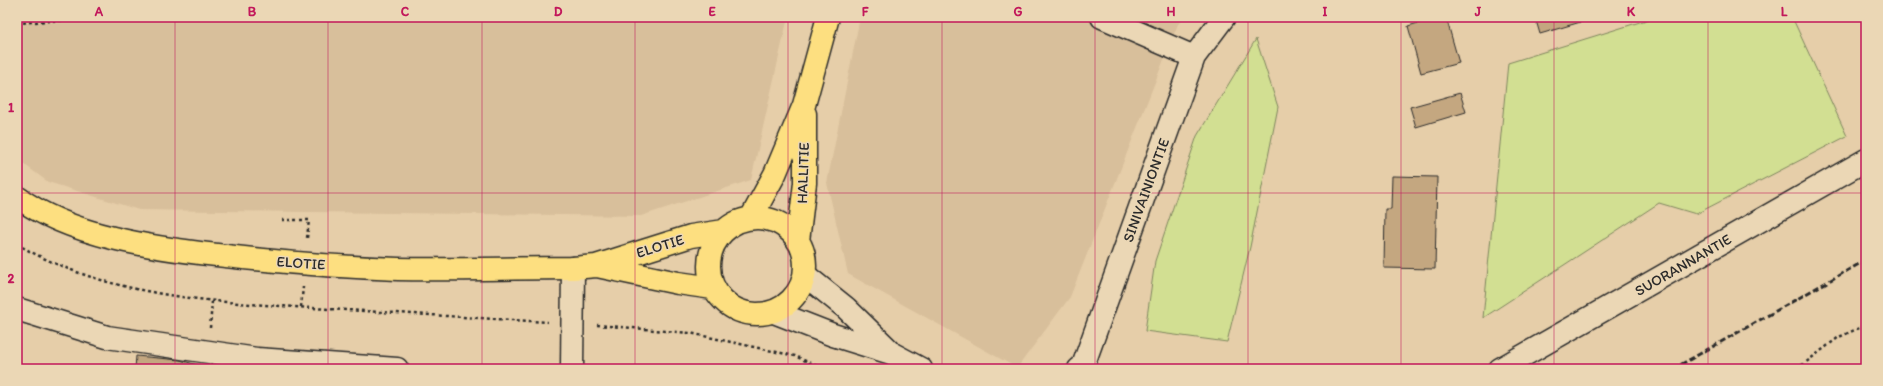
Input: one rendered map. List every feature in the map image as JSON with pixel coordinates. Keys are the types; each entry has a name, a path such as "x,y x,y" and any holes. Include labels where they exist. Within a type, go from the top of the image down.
{"main road":[{"name":"HALLITIE","path":"751,218 775,174 804,106 828,17"},
{"name":"HALLITIE","path":"798,241 805,183 804,106"},
{"name":"ELOTIE","path":"17,197 30,206 88,231 150,246 260,260 398,269 573,268 596,266 691,236 724,231"},
{"path":"751,218 769,220 786,227 798,241 803,252 805,275 794,297 774,312 760,315 746,314 733,308 722,299 714,288 710,258 724,231 736,222 751,218"},
{"name":"ELOTIE","path":"596,266 714,288"}],"street":[{"path":"1102,17 1194,57"},
{"name":"SINIVAINIONTIE","path":"1085,368 1194,57 1224,17"},
{"name":"SUORANNANTIE","path":"1500,369 1866,160"},
{"path":"572,369 573,268"},
{"path":"805,275 846,308 891,353"},
{"path":"17,309 107,337 258,359 397,369"},
{"path":"774,312 833,335 891,353 921,369"}],"path":[{"path":"17,23 115,17"},
{"path":"17,244 85,276 141,291 181,298 281,306 573,323 690,333 795,356 823,369"},
{"path":"1797,369 1839,337 1866,325"}],"shaded area":[{"path":"17,17 788,17 751,180 641,216 139,210 48,182 17,159"},
{"path":"860,17 1185,17 1178,24 1070,297 1017,368 848,274 827,183"}],"green space":[{"path":"1656,17 1792,17 1847,136 1696,214 1659,203 1483,318 1508,63"},
{"path":"1256,39 1278,107 1250,247 1227,342 1145,331 1155,261 1197,136"}],"building":[{"path":"1439,17 1446,17 1459,63 1421,73 1408,26"},
{"path":"1535,17 1583,17 1584,21 1540,34"},
{"path":"1860,17 1866,17 1866,27"},
{"path":"1460,93 1466,112 1416,127 1410,107"},
{"path":"1392,176 1437,177 1435,269 1384,268 1385,209 1391,209"},
{"path":"136,356 180,360 211,369 135,369"}],"railway":[{"path":"1673,369 1866,260"}]}
